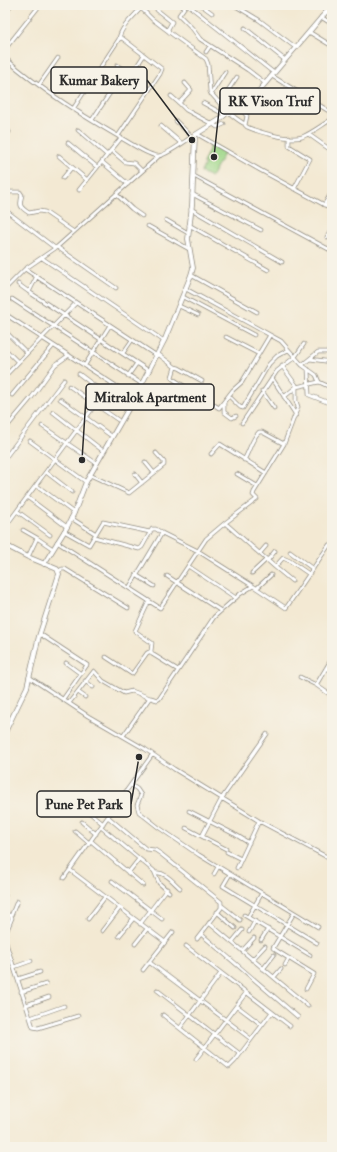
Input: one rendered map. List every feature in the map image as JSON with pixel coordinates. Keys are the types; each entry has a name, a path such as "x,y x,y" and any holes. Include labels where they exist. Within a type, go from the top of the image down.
{"street":[{"path":"5,12 11,5"},
{"path":"5,49 40,5"},
{"path":"201,5 212,13"},
{"path":"234,5 259,20 296,47"},
{"path":"5,290 24,269 56,248 159,156 170,151 230,112 246,106 332,5"},
{"path":"265,83 248,70 200,39 192,28 179,15 185,6 273,74 332,113"},
{"path":"73,109 119,39 119,35 122,30 141,8 152,19 206,59 208,64 209,90 234,117 243,123"},
{"path":"157,10 172,22 168,31"},
{"path":"326,11 332,15"},
{"path":"321,17 332,24"},
{"path":"245,28 285,60"},
{"path":"309,32 332,46"},
{"path":"79,190 108,155 162,71 161,68 122,38 119,39"},
{"path":"206,52 210,46"},
{"path":"133,72 144,55"},
{"path":"5,58 73,109 120,137 154,155 159,156"},
{"path":"39,85 58,58"},
{"path":"92,120 124,72 124,70 117,65"},
{"path":"212,94 225,72"},
{"path":"220,102 237,77"},
{"path":"179,103 191,90 185,83"},
{"path":"171,96 186,110 217,127 224,124"},
{"path":"203,103 225,115"},
{"path":"241,109 247,116 247,127 262,133 289,137 300,137 308,134 332,119"},
{"path":"176,121 195,135 332,209"},
{"path":"161,126 181,143"},
{"path":"5,127 9,132"},
{"path":"78,130 108,155"},
{"path":"308,134 332,151"},
{"path":"44,564 67,527 86,482 96,463 149,371 164,342 186,290 193,268 189,250 188,233 194,176 195,135"},
{"path":"289,137 289,146 310,159 294,189"},
{"path":"68,143 97,167"},
{"path":"111,150 125,162 132,162 136,164 142,171"},
{"path":"59,156 87,180"},
{"path":"102,162 128,184"},
{"path":"63,178 72,167"},
{"path":"194,176 332,251"},
{"path":"5,192 20,192 22,195 20,205 21,208 29,213 39,211 44,212 74,232"},
{"path":"324,205 332,192"},
{"path":"116,194 142,216"},
{"path":"192,194 261,230"},
{"path":"191,209 282,262"},
{"path":"5,210 56,248 116,288"},
{"path":"166,220 188,233"},
{"path":"189,225 268,270"},
{"path":"148,226 189,250"},
{"path":"327,237 332,229"},
{"path":"42,258 164,342"},
{"path":"24,269 132,340 175,367 202,381"},
{"path":"191,275 257,312"},
{"path":"29,292 36,278"},
{"path":"18,284 149,371"},
{"path":"186,290 281,341 302,365 316,375 319,382"},
{"path":"183,297 254,335"},
{"path":"12,299 142,384"},
{"path":"5,375 76,304"},
{"path":"179,306 198,315"},
{"path":"5,314 127,393"},
{"path":"85,365 110,325"},
{"path":"5,331 27,353"},
{"path":"175,367 172,377 173,379 218,408 242,382 270,335"},
{"path":"226,337 259,354"},
{"path":"123,353 132,340"},
{"path":"242,423 272,378 282,366 295,357 304,344"},
{"path":"12,395 53,346"},
{"path":"5,349 18,362"},
{"path":"229,396 243,408 269,364 277,356 288,350"},
{"path":"302,365 318,352 332,352"},
{"path":"5,428 32,397 55,365 69,355"},
{"path":"310,359 332,362"},
{"path":"128,376 137,363"},
{"path":"57,542 149,602 159,608 162,607 208,537 257,499 253,493 284,444 298,408 296,401 296,387 282,366"},
{"path":"308,369 309,395 332,404"},
{"path":"79,374 124,406"},
{"path":"272,378 296,415"},
{"path":"5,458 64,380"},
{"path":"284,397 296,387 308,384 319,382 332,388"},
{"path":"69,386 118,420"},
{"path":"262,391 274,408"},
{"path":"5,527 104,392"},
{"path":"60,399 110,435"},
{"path":"224,402 224,412 232,418 236,416"},
{"path":"53,412 102,450"},
{"path":"42,426 66,444 96,463"},
{"path":"244,460 250,445 259,432 262,432 284,444"},
{"path":"30,441 86,482"},
{"path":"211,454 220,444 266,473"},
{"path":"90,475 129,494 164,464 156,453"},
{"path":"145,462 154,473"},
{"path":"46,472 72,492"},
{"path":"135,474 142,483"},
{"path":"237,474 257,486"},
{"path":"36,485 74,512"},
{"path":"27,497 67,527"},
{"path":"17,511 50,535"},
{"path":"71,518 95,535 139,549 142,547 152,529 155,528 198,551 286,608 329,545 332,544"},
{"path":"64,531 87,545 90,544 101,524 105,522 150,532"},
{"path":"225,524 292,581"},
{"path":"23,530 53,548"},
{"path":"129,588 162,532"},
{"path":"28,557 37,538"},
{"path":"5,545 59,571 65,569 128,608"},
{"path":"260,553 266,546"},
{"path":"252,573 275,551"},
{"path":"290,552 313,568"},
{"path":"275,567 284,557 309,574"},
{"path":"188,566 236,598"},
{"path":"5,732 25,692 40,634 59,571"},
{"path":"136,575 154,586"},
{"path":"257,588 271,575"},
{"path":"166,576 221,611"},
{"path":"69,703 94,671 103,681 124,694 132,691 158,700 211,621 236,598 253,586"},
{"path":"149,602 135,631 152,643 152,654 178,670"},
{"path":"40,634 87,666 63,699"},
{"path":"106,657 132,674 147,653 151,651"},
{"path":"316,685 331,660"},
{"path":"66,663 81,674"},
{"path":"326,668 332,672"},
{"path":"300,676 332,696"},
{"path":"29,677 259,821 325,856 332,856"},
{"path":"85,681 93,687"},
{"path":"78,692 85,697"},
{"path":"123,736 150,698"},
{"path":"202,836 222,798 267,734"},
{"path":"64,878 152,755"},
{"path":"131,785 137,789 141,795 137,804 139,812 175,840 318,927"},
{"path":"188,811 249,843"},
{"path":"89,812 102,826 155,873 159,884 168,890 140,924"},
{"path":"108,817 146,849 155,850 181,870 240,920"},
{"path":"237,868 259,821"},
{"path":"82,822 96,834"},
{"path":"186,828 242,859"},
{"path":"76,831 143,886"},
{"path":"128,873 139,859"},
{"path":"214,874 218,867"},
{"path":"70,870 119,909 165,942"},
{"path":"155,873 159,872 163,874 180,888"},
{"path":"230,874 224,886 317,944"},
{"path":"112,881 162,920"},
{"path":"248,917 262,893"},
{"path":"88,919 105,898"},
{"path":"5,935 12,920 11,916 17,901"},
{"path":"197,939 222,905"},
{"path":"102,932 119,909"},
{"path":"217,912 235,928"},
{"path":"5,913 11,916"},
{"path":"294,913 273,948 314,974 306,989"},
{"path":"244,915 310,955"},
{"path":"119,936 133,919"},
{"path":"249,932 255,921"},
{"path":"209,923 308,1006"},
{"path":"135,944 147,929"},
{"path":"261,940 268,929"},
{"path":"232,942 242,930"},
{"path":"143,970 173,932"},
{"path":"201,934 298,1017"},
{"path":"242,951 254,938"},
{"path":"5,940 33,1027 36,1029 78,1016"},
{"path":"186,946 290,1026"},
{"path":"252,960 265,946"},
{"path":"263,969 274,955"},
{"path":"285,965 288,958"},
{"path":"14,967 31,961"},
{"path":"149,962 251,1039"},
{"path":"274,977 281,969"},
{"path":"18,980 40,972"},
{"path":"180,1028 221,973"},
{"path":"22,992 46,984"},
{"path":"157,990 240,1054"},
{"path":"196,1059 246,993"},
{"path":"26,1005 50,997"},
{"path":"30,1018 64,1006"},
{"path":"237,1006 262,1025"},
{"path":"163,1015 229,1066 272,1012"}],"green space":[{"path":"211,145 225,152 211,177 201,172 205,164 203,163"}],"place":[{"name":"Kumar Bakery","path":"192,140"},
{"name":"RK Vison Truf","path":"214,157"},
{"name":"Mitralok Apartment","path":"82,460"},
{"name":"Pune Pet Park","path":"139,757"}]}
